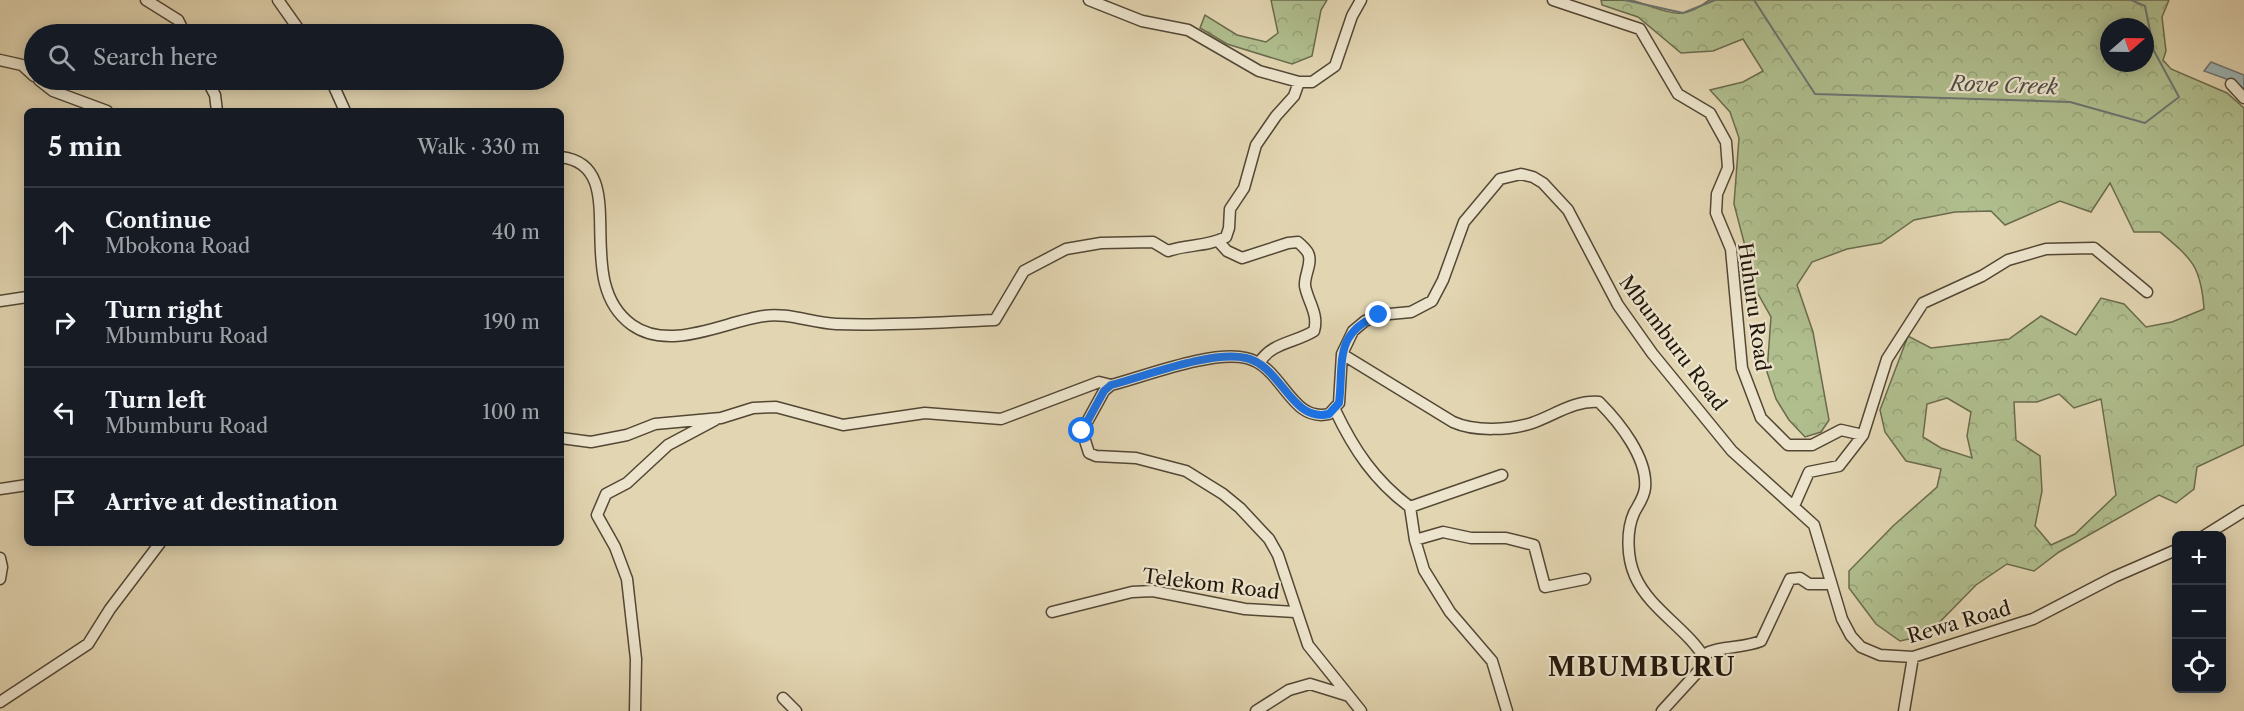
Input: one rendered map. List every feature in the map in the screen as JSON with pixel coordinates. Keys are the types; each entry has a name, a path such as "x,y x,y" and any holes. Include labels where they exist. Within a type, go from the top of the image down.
{"street":[{"path":"146,0 178,20 180,24"},
{"path":"278,0 295,24"},
{"path":"1089,0 1142,21 1188,30 1259,71 1299,82 1312,82 1335,66 1352,16 1361,0"},
{"name":"Huhuru Road","path":"1553,0 1640,29 1678,94 1710,113 1726,142 1728,168 1717,195 1716,213 1731,249 1742,368 1761,418 1788,445 1812,445 1841,430 1863,435"},
{"path":"0,60 24,67"},
{"path":"564,157 576,159 590,170 598,186 600,260 606,291 616,310 633,326 654,334 680,336 766,315 834,324 995,320 1024,271 1066,249 1101,243 1153,242 1168,251 1185,245 1211,245 1226,237 1230,210 1244,188 1256,146 1276,116 1294,96 1299,82"},
{"path":"2231,84 2244,98"},
{"path":"52,90 99,108"},
{"path":"212,90 217,108"},
{"path":"336,90 344,108"},
{"name":"Mbumburu Road","path":"1335,410 1339,403 1342,354 1353,331 1365,321 1379,315 1411,312 1432,301 1443,280 1464,222 1500,179 1521,174 1533,177 1555,193 1568,210 1618,305 1652,353 1732,451 1794,506"},
{"path":"1218,241 1227,251 1242,258 1298,242 1308,252 1310,262 1305,284 1317,323 1314,332 1304,338 1274,346 1258,363"},
{"path":"1794,506 1809,472 1839,466 1863,435 1887,359 1923,303 1982,276 2008,260 2046,249 2094,248 2147,292"},
{"path":"0,301 24,297"},
{"path":"1342,354 1453,423 1468,428 1506,428 1531,423 1575,404 1599,402 1635,451 1643,469 1645,490 1633,515 1629,536 1631,563 1635,576 1652,602 1703,655 1704,666 1662,711"},
{"path":"1361,711 1308,645 1295,612 1278,555 1269,539 1223,494 1186,471 1161,463 1136,458 1096,456 1089,453 1082,431 1104,391 1111,385 1213,358 1237,356 1258,363 1271,371 1302,409 1321,416 1335,410 1349,440 1367,466 1389,491 1410,507 1415,540 1424,570 1450,612 1492,661 1507,711"},
{"path":"635,711 636,659 627,579 615,547 597,515 606,494 627,483 668,445 721,418 753,408 776,407 843,425 925,413 1000,419 1099,382 1111,385"},
{"path":"564,438 591,442 627,435 655,424 721,418"},
{"path":"1410,507 1502,475"},
{"path":"0,489 24,485"},
{"name":"Rewa Road","path":"1794,506 1814,525 1842,619 1851,636 1861,647 1880,655 1913,657 2033,619 2114,577 2172,552"},
{"path":"2212,531 2244,511"},
{"path":"1415,540 1443,532 1471,538 1506,538 1534,545 1545,587 1585,579"},
{"path":"0,702 88,645 110,609 158,546"},
{"path":"0,558 3,567 0,579"},
{"path":"1703,655 1711,650 1749,646 1761,641 1790,579 1800,578 1809,584 1831,584"},
{"name":"Telekom Road","path":"1052,612 1132,592 1153,591 1245,609 1295,612"},
{"path":"1904,711 1913,657"},
{"path":"1256,711 1289,690 1310,684 1349,696"},
{"path":"783,698 796,711"}],"green space":[{"path":"1271,0 1327,0 1321,10 1312,56 1292,64 1227,44 1200,28 1205,15 1237,35 1266,42 1278,33"},
{"path":"1601,0 1634,1 1664,11 1681,13 1690,12 1709,0 2169,0 2162,17 2166,51 2163,60 2171,69 2227,93 2244,108 2244,445 2197,467 2194,489 2176,503 2159,495 2059,552 2034,571 2007,564 1976,585 1927,635 1900,641 1876,624 1849,588 1849,571 1893,526 1937,487 1941,469 1906,461 1885,432 1880,410 1908,336 1931,348 2009,339 2041,316 2076,335 2101,298 2124,304 2146,327 2172,322 2204,309 2203,294 2197,273 2193,264 2180,249 2160,232 2134,232 2110,183 2091,212 2060,201 2005,225 1991,211 1955,212 1914,220 1881,243 1847,249 1812,262 1797,285 1813,332 1829,420 1821,432 1805,437 1789,420 1776,399 1767,372 1771,317 1757,292 1734,204 1739,138 1730,112 1710,90 1743,82 1763,71 1743,39 1713,51 1681,53 1638,17 1602,5","holes":["2059,394 2074,408 2101,399 2116,495 2075,534 2051,545 2035,526 2042,491 2040,456 2016,440 2014,402 2037,402","1947,398 1971,412 1967,436 1972,458 1941,448 1923,437 1927,404"]}],"water":[{"path":"2211,62 2244,75 2244,89 2232,81 2204,71"}],"waterway":[{"name":"Rove Creek","path":"1625,0 1683,13 1715,0"},
{"name":"Rove Creek","path":"1754,0 1815,94 2070,102 2145,123 2179,97 2154,51 2145,6 2131,0"}],"district":[{"name":"MBUMBURU","path":"1642,667"}],"route":[{"path":"1082,431 1104,391 1111,385 1213,358 1237,356 1249,358 1271,371 1302,409 1313,415 1329,414 1339,403 1342,354 1347,341 1353,331 1365,321 1379,315"}]}
